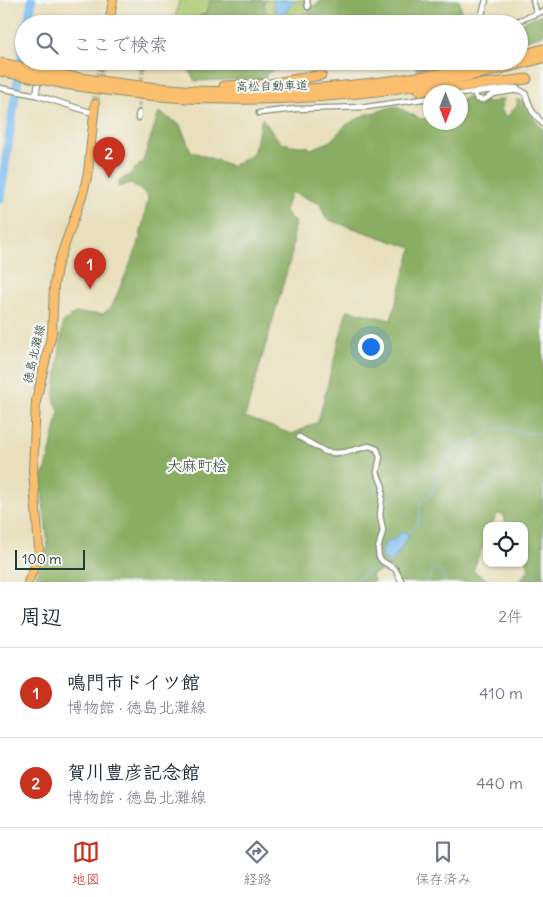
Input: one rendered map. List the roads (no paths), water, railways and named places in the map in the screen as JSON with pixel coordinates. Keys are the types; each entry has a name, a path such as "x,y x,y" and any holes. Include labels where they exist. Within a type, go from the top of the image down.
{"highway":[{"path":"528,48 543,45"},
{"path":"528,54 543,50"},
{"name":"高松自動車道","path":"528,62 543,58"},
{"name":"高松自動車道","path":"0,62 15,66"},
{"name":"高松自動車道","path":"29,70 66,80 135,94 224,100 279,99 355,94 448,81 499,70"},
{"name":"高松自動車道","path":"0,71 66,80 225,92 315,89 415,78 460,70"},
{"path":"136,86 270,84 321,75"},
{"path":"355,94 384,95 527,78"}],"main road":[{"path":"110,15 113,0"},
{"name":"徳島北灘線","path":"28,582 36,564 39,549 33,471 36,401 52,333 54,286 57,267 83,193 88,173 95,104"}],"street":[{"path":"307,0 308,7"},
{"path":"481,15 486,0"},
{"path":"533,0 536,12"},
{"path":"528,16 543,11"},
{"path":"35,95 40,70"},
{"path":"0,88 35,95 93,113"},
{"path":"468,93 511,88 520,90 525,93 532,111 543,124"},
{"path":"475,95 477,99 484,100 493,94 520,90"},
{"path":"259,113 295,109 366,107 423,99"},
{"path":"299,437 326,452 346,452 370,446 377,449 380,457 377,472 383,488 380,515 383,530 378,549 379,557 395,570 402,582"}],"water":[{"path":"273,0 296,0 286,10 286,15 276,15"},
{"path":"401,532 409,534 408,538 391,563 383,558 382,552 385,543 395,539"}],"waterway":[{"path":"30,15 32,0"},
{"path":"0,199 20,70"},
{"path":"406,534 417,524 421,501 431,496 437,473 446,463 453,449 466,446 486,434 499,429 509,429 525,433 541,433"},
{"path":"351,582 368,572 386,567"},
{"path":"427,582 433,570 438,568 446,582"},
{"path":"517,582 526,573 534,576 541,582"},
{"path":"477,582 479,580 486,582"}],"tunnel":[{"path":"95,104 100,70"},
{"path":"141,87 143,70"},
{"path":"470,70 475,95"},
{"path":"139,113 140,94"}],"place":[{"name":"賀川豊彦記念館","path":"109,178"},
{"name":"鳴門市ドイツ館","path":"90,289"}],"district":[{"name":"大麻町桧","path":"197,466"}]}
